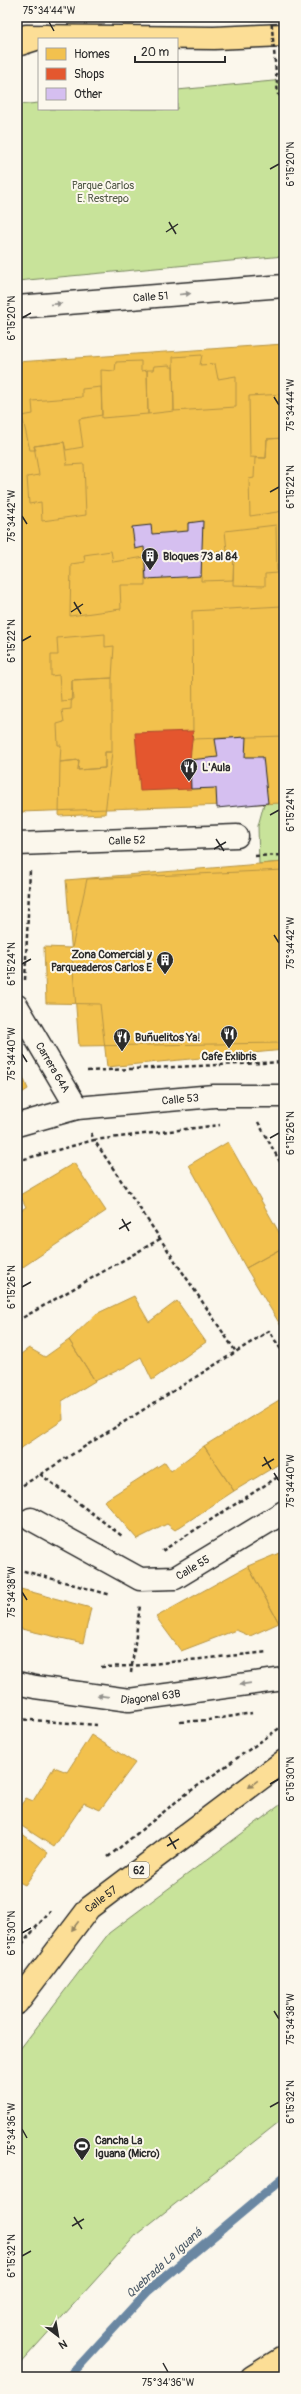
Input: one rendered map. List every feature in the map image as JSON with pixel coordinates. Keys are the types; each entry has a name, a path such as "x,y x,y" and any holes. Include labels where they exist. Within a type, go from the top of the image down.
{"main road":[{"path":"17,36 220,38 284,35"},
{"path":"39,38 45,36"},
{"path":"17,45 38,38"},
{"name":"Calle 57","path":"17,2003 89,1908 284,1761"},
{"path":"252,2377 284,2357"}],"street":[{"name":"Calle 51","path":"17,307 284,286"},
{"name":"Calle 52","path":"17,844 237,836"},
{"name":"Carrera 64A","path":"21,997 78,1108"},
{"name":"Calle 53","path":"17,1125 78,1108 214,1096 284,1096"},
{"name":"Calle 55","path":"31,1519 140,1579 175,1578 284,1512"},
{"name":"Diagonal 63B","path":"17,1683 35,1687 129,1700 284,1679"}],"path":[{"path":"271,17 278,95 284,95"},
{"path":"252,856 284,855"},
{"path":"21,997 31,864"},
{"path":"85,1071 284,1062"},
{"path":"78,1108 94,1140 236,1352"},
{"path":"256,1120 284,1169"},
{"path":"17,1161 94,1140 226,1124"},
{"path":"17,1321 160,1239"},
{"path":"17,1489 269,1331 284,1354"},
{"path":"157,1554 284,1473"},
{"path":"40,1474 126,1539"},
{"path":"17,1569 113,1596"},
{"path":"141,1602 132,1666 276,1651"}],"green space":[{"name":"Parque Carlos E. Restrepo","path":"284,80 284,256 17,281 17,105 38,103 38,110 178,110 178,90"},
{"path":"284,754 284,862 259,864 258,826 277,755"},
{"path":"284,1802 284,2118 137,2234 17,2367 17,2053 109,1933"}],"building: Homes":[{"name":"Bloques 73 al 84","path":"284,344 284,803 20,812 17,780 17,362"},
{"path":"202,355 200,365 215,364 218,379 236,376 236,407 174,411 173,357"},
{"path":"141,361 141,371 147,370 148,414 102,418 101,370 115,371 116,362"},
{"path":"170,365 169,367 173,367 174,411 148,414 147,370 153,370 154,366"},
{"path":"101,387 102,415 79,419 83,447 66,450 64,442 34,446 36,450 30,450 22,416 33,414 32,401 82,397 82,389"},
{"path":"284,394 284,438 267,439 266,458 250,457 249,396"},
{"path":"284,438 284,511 250,516 249,479 254,478 255,458 266,458 267,439"},
{"path":"64,442 67,465 84,464 86,515 42,521 41,502 29,504 27,477 39,475 34,446"},
{"path":"276,525 277,573 265,574 265,586 233,585 234,552 227,551 225,531"},
{"path":"111,551 113,562 145,557 145,585 120,585 121,609 70,616 71,564 85,562 84,555"},
{"path":"202,551 234,552 233,580 201,581"},
{"path":"282,606 284,736 193,739 192,611"},
{"path":"105,634 105,647 114,646 112,678 72,680 73,700 61,701 59,675 51,676 51,655 58,655 57,638"},
{"path":"112,678 112,752 105,752 105,768 78,770 79,760 60,762 61,745 58,745 57,724 64,722 62,710 71,709 72,680"},
{"path":"105,752 112,752 105,814 59,816 60,762 79,760 78,770 105,768"},
{"name":"Zona Comercial y Parqueaderos Carlos E","path":"284,862 284,1043 79,1046 66,880"},
{"name":"Zona Comercial y Parqueaderos Carlos E","path":"284,870 284,1050 107,1067 100,1004 46,1003 44,947 72,948 87,879"},
{"path":"17,1063 28,1089 17,1096"},
{"path":"228,1142 284,1241 284,1247 246,1268 189,1165"},
{"path":"74,1163 106,1211 17,1271 17,1213 26,1207 20,1195"},
{"path":"284,1247 284,1331 246,1268"},
{"path":"134,1296 149,1322 177,1301 206,1342 152,1380 141,1357 125,1367 95,1381 69,1340 96,1314"},
{"path":"69,1340 95,1381 62,1401 63,1420 17,1451 17,1380 19,1379 17,1357 29,1348 45,1357"},
{"path":"284,1397 284,1461 234,1491 204,1446"},
{"path":"204,1446 234,1491 175,1530 167,1524 137,1539 104,1501 165,1462 171,1471"},
{"path":"284,1551 284,1620 279,1623 248,1566"},
{"path":"248,1566 279,1623 250,1636 236,1630 181,1651 156,1617"},
{"path":"17,1588 91,1608 83,1643 17,1628"},
{"path":"91,1735 135,1763 100,1810 84,1803 54,1847 17,1823 17,1810 26,1798 33,1801 54,1767 67,1772"},
{"path":"17,1830 48,1853 25,1885 17,1881"}],"building: Shops":[{"path":"193,731 190,760 191,789 140,791 135,733"}],"building: Other":[{"path":"203,521 201,576 146,579 144,547 135,549 132,527 151,525 152,534 188,531 188,523"},
{"path":"246,737 245,757 263,757 268,803 217,808 216,788 191,789 190,760 218,757 215,739"}],"waterway":[{"name":"Quebrada La Iguaná","path":"69,2377 148,2291 284,2177"}],"place":[{"name":"Bloques 73 al 84","path":"150,571"},
{"name":"L'Aula","path":"189,782"},
{"name":"Zona Comercial y Parqueaderos Carlos E","path":"165,975"},
{"name":"Cafe Exlibris","path":"229,1049"},
{"name":"Buñuelitos Ya!","path":"122,1052"},
{"name":"Cancha La Iguana (Micro)","path":"82,2161"}]}
